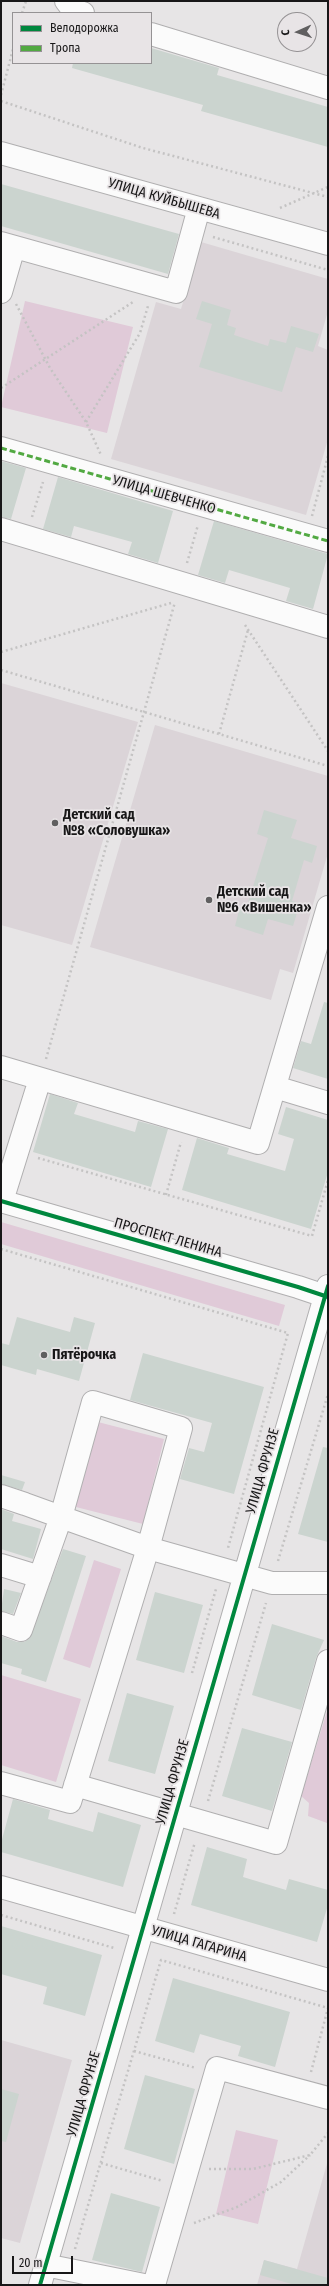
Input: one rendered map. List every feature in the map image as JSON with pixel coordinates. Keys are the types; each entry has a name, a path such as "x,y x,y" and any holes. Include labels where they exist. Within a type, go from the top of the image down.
{"street":[{"path":"66,1 73,10 80,12"},
{"path":"152,34 328,88"},
{"name":"УЛИЦА КУЙБЫШЕВА","path":"1,153 328,244"},
{"path":"3,287 7,245 155,288 176,292 199,208"},
{"name":"УЛИЦА ШЕВЧЕНКО","path":"1,448 328,541"},
{"path":"1,530 25,537 178,592 226,596 328,627"},
{"path":"1,1067 258,1144 328,907"},
{"path":"2,1201 40,1078"},
{"path":"275,1087 328,1102"},
{"name":"ПРОСПЕКТ ЛЕНИНА","path":"2,1201 298,1287 327,1293"},
{"name":"УЛИЦА ФРУНЗЕ","path":"43,2275 327,1293"},
{"path":"1,1623 21,1630 61,1517 93,1402 181,1428 148,1548 70,1802 1,1783"},
{"path":"1,1496 148,1548 244,1577 272,1583 328,1582"},
{"path":"1,1565 40,1577"},
{"path":"75,1785 276,1843 328,1661"},
{"name":"УЛИЦА ГАГАРИНА","path":"1,1887 328,1980"},
{"path":"154,2285 217,2068 328,2098"},
{"path":"43,2275 69,2270 144,2285"}],"path":[{"path":"22,12 26,1"},
{"path":"1,95 12,53"},
{"path":"1,102 143,148 328,198"},
{"path":"249,222 328,187"},
{"path":"3,287 46,360 86,422 112,480"},
{"path":"1,388 155,288"},
{"path":"86,422 140,333 155,288"},
{"path":"307,535 328,456"},
{"path":"25,537 50,462"},
{"path":"40,1078 178,592 204,506"},
{"path":"1,652 178,592"},
{"path":"226,596 328,751"},
{"path":"219,734 248,630"},
{"path":"1,670 328,766"},
{"path":"166,1195 187,1122"},
{"path":"17,1152 312,1236 328,1180"},
{"path":"1,1249 288,1334 191,1677"},
{"path":"174,1915 328,1395"},
{"path":"1,1915 114,1947"},
{"path":"69,2270 161,1960 328,2008 306,2092"},
{"path":"134,2050 216,2073"},
{"path":"170,2232 237,2207 281,2182 310,2155 328,2132"},
{"path":"101,2163 185,2178 253,2169 310,2155"}],"shaded area":[{"path":"201,242 328,279 328,311 318,346 328,350 328,439 306,515 111,459 156,302 181,309"},
{"path":"25,301 133,327 107,433 1,407"},
{"name":"Детский сад №8 «Соловушка»","path":"1,683 138,722 72,945 1,925"},
{"name":"Детский сад №6 «Вишенка»","path":"155,725 328,776 328,853 293,973 280,969 271,1000 90,947"},
{"path":"1,1222 285,1305 279,1326 1,1244"},
{"path":"94,1421 164,1439 143,1524 72,1506"},
{"path":"94,1560 121,1569 90,1668 63,1659"},
{"path":"1,1675 81,1699 56,1782 1,1765"},
{"path":"328,1708 327,1823 308,1816 309,1803 301,1796"},
{"path":"1,2040 72,2060 20,2243 1,2238"},
{"path":"236,2130 278,2140 258,2224 216,2214"},
{"path":"328,2160 328,2285 257,2285 264,2260 297,2269"}],"building":[{"path":"152,48 219,68 217,75 328,107 328,147 201,111 203,105 72,68 73,64 152,64"},
{"path":"1,184 179,234 168,274 1,226"},
{"path":"202,301 231,310 227,325 236,328 234,335 268,346 270,339 286,343 291,326 319,334 313,352 296,347 282,392 199,367 212,324 196,319"},
{"path":"1,461 26,468 11,519 1,517"},
{"path":"58,477 173,511 158,563 128,554 132,542 74,526 71,537 43,529"},
{"path":"214,521 328,554 313,609 286,601 290,588 229,570 225,583 198,575"},
{"path":"264,810 297,820 291,838 317,846 312,863 304,860 292,901 300,903 293,926 268,919 263,935 235,926 240,907 246,909 268,838 257,834"},
{"path":"324,1002 328,1003 328,1079 293,1068 301,1041 311,1044"},
{"path":"50,1094 78,1103 74,1114 135,1132 138,1121 168,1129 151,1187 33,1152"},
{"path":"286,1107 328,1120 328,1172 311,1229 182,1190 197,1138 229,1148 227,1154 285,1171 294,1139 278,1134"},
{"name":"Пятёрочка","path":"17,1317 70,1332 74,1317 95,1323 79,1381 37,1369 36,1375 1,1365 1,1343 9,1345"},
{"path":"143,1353 264,1387 234,1494 180,1479 189,1448 204,1452 212,1423 130,1400"},
{"path":"323,1447 328,1448 328,1542 298,1534"},
{"path":"1,1475 25,1482 22,1490 1,1484"},
{"path":"1,1509 14,1514 12,1521 41,1529 33,1559 1,1549"},
{"path":"63,1549 86,1556 46,1682 21,1674 22,1669 1,1663 1,1636 17,1642 24,1642 29,1639"},
{"path":"4,1589 21,1593 13,1614 1,1611"},
{"path":"155,1592 203,1605 184,1673 136,1660"},
{"path":"272,1624 324,1640 316,1658 301,1710 252,1695"},
{"path":"127,1693 174,1706 155,1774 108,1761"},
{"path":"242,1728 292,1742 272,1811 222,1796"},
{"path":"13,1799 50,1810 48,1819 93,1832 98,1812 141,1825 123,1887 1,1852 1,1843"},
{"path":"207,1847 247,1859 243,1877 286,1890 289,1879 328,1890 328,1905 317,1942 191,1905"},
{"path":"1,1926 102,1955 85,2016 43,2004 47,1987 1,1974"},
{"path":"173,1978 290,2012 275,2067 238,2056 241,2046 200,2034 194,2053 155,2041"},
{"path":"145,2075 195,2089 174,2164 124,2149"},
{"path":"1,2089 19,2094 6,2142 1,2141"},
{"path":"111,2193 160,2207 142,2272 92,2260"},
{"path":"264,2260 328,2278 328,2285 295,2285 260,2275"}],"marked path":[{"path":"1,448 328,541"}],"cycle path":[{"path":"1,1201 328,1297"},
{"path":"40,2285 328,1286"}],"place":[{"name":"Детский сад №8 «Соловушка»","path":"55,823"},
{"name":"Детский сад №6 «Вишенка»","path":"209,900"},
{"name":"Пятёрочка","path":"44,1355"}]}
